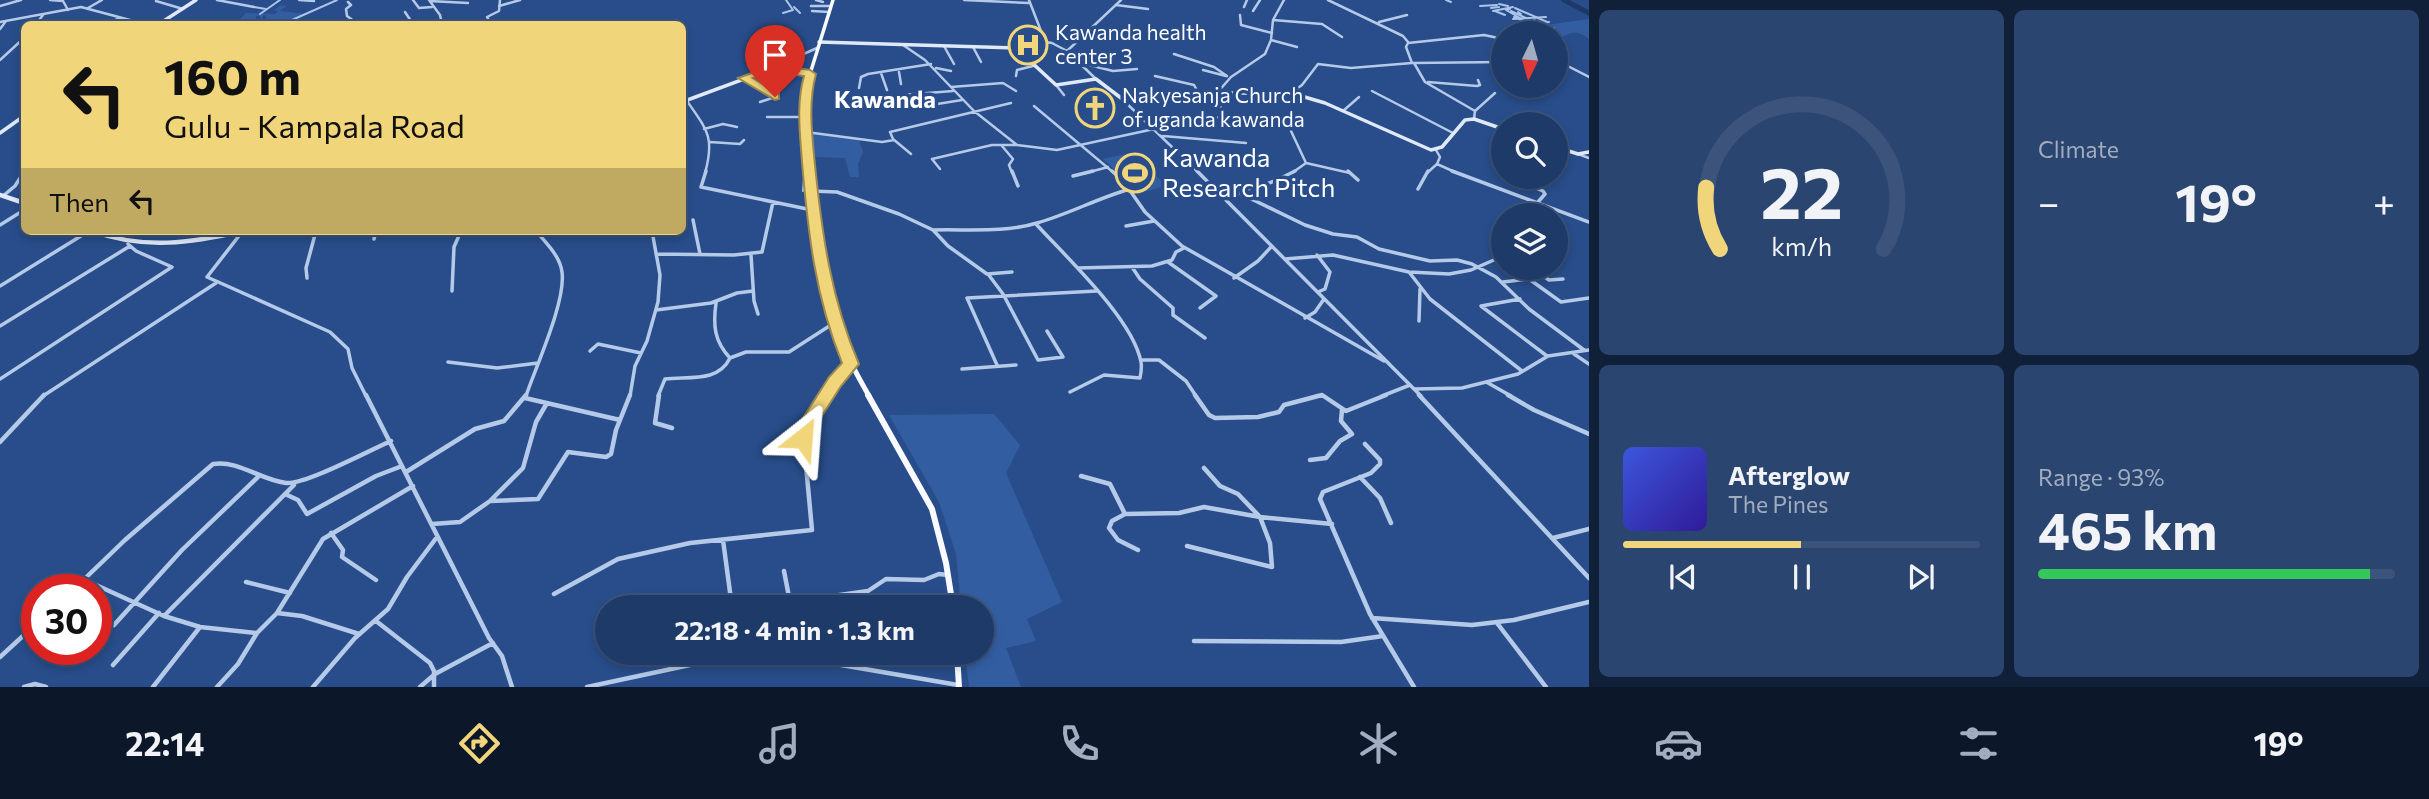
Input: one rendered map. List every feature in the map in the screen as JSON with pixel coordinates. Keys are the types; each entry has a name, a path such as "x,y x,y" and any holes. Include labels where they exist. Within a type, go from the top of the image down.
{"main road":[{"path":"831,6 806,88 805,117 812,210 834,323 851,364 926,494 938,526 951,595"},
{"path":"958,665 959,686"}],"street":[{"path":"0,6 21,0"},
{"path":"50,0 64,1 68,10"},
{"path":"88,8 102,0"},
{"path":"164,21 196,0"},
{"path":"217,0 254,7"},
{"path":"299,0 314,1"},
{"path":"413,0 419,8 432,7"},
{"path":"441,21 430,0 468,3"},
{"path":"489,21 487,17 498,12 500,0"},
{"path":"499,6 520,0"},
{"path":"816,0 823,2"},
{"path":"686,102 774,69 818,45 1037,48 1041,29 1035,22 1027,1 964,0"},
{"path":"1067,51 1121,0"},
{"path":"1244,7 1247,0"},
{"path":"1253,11 1260,0"},
{"path":"1328,0 1406,38 1406,47 1425,82 1475,111"},
{"path":"810,1 812,12 831,6"},
{"path":"1217,93 1229,77 1263,57 1271,40 1273,20 1281,1"},
{"path":"156,2 183,9"},
{"path":"348,2 351,5 346,9 347,16 354,21"},
{"path":"1116,5 1148,9"},
{"path":"811,6 831,6"},
{"path":"0,22 88,8 132,21"},
{"path":"405,12 411,21"},
{"path":"38,21 43,15"},
{"path":"1240,15 1241,25 1272,33"},
{"path":"1377,23 1407,15"},
{"path":"114,21 119,18"},
{"path":"1273,20 1322,24 1342,37"},
{"path":"0,32 6,21"},
{"path":"1408,43 1491,36"},
{"path":"1271,40 1297,47"},
{"path":"0,60 21,41"},
{"path":"1038,41 1052,43 1067,51 1154,129 1386,361 1589,578"},
{"path":"779,65 761,55 787,44"},
{"path":"902,45 932,66 962,100 1017,145"},
{"path":"944,46 954,64"},
{"path":"972,47 981,61"},
{"path":"1016,48 1064,95"},
{"path":"1174,54 1214,67 1229,77"},
{"path":"1291,93 1306,84 1313,67 1318,64 1357,68 1413,63 1491,62"},
{"path":"1080,63 1113,71 1137,69"},
{"path":"859,88 859,80 863,75 932,66 951,71"},
{"path":"1016,76 1017,69 1033,66"},
{"path":"1568,66 1589,77"},
{"path":"774,69 810,74"},
{"path":"1203,70 1229,77"},
{"path":"898,71 901,84"},
{"path":"880,72 887,90"},
{"path":"1155,76 1194,85 1199,94"},
{"path":"744,78 775,97 760,102"},
{"path":"1056,85 1096,79"},
{"path":"1425,82 1477,86 1480,85 1478,80"},
{"path":"864,98 1003,83 1016,91"},
{"path":"1372,91 1453,133"},
{"path":"1198,116 1223,118 1217,93"},
{"path":"1121,99 1217,93 1291,93 1343,111 1436,150 1440,157 1437,164 1428,171 1418,190"},
{"path":"1474,119 1475,111 1491,96"},
{"path":"1343,111 1359,97"},
{"path":"932,105 962,100"},
{"path":"686,103 704,129 712,153 701,187 812,210"},
{"path":"911,155 894,140 890,132 1011,103"},
{"path":"1034,106 1108,167 1130,189 1142,209 1185,248 1361,350 1386,361"},
{"path":"767,117 805,117"},
{"path":"0,133 21,118"},
{"path":"1436,150 1446,145 1463,120 1474,119 1491,125"},
{"path":"704,129 723,124 737,127"},
{"path":"940,169 933,159 992,145 1017,145 1051,150 1093,144 1154,129"},
{"path":"1291,131 1306,163"},
{"path":"806,132 882,142 894,140"},
{"path":"1161,136 1246,142"},
{"path":"709,142 738,144 744,140"},
{"path":"1091,152 1093,144"},
{"path":"1002,146 1013,159 1009,164 1018,186"},
{"path":"1568,151 1589,158"},
{"path":"1578,154 1589,152"},
{"path":"1214,188 1262,188 1306,163 1352,172 1358,180"},
{"path":"1437,164 1589,222"},
{"path":"1073,176 1108,167"},
{"path":"2,196 15,187 21,178"},
{"path":"933,230 999,229 1036,224 1096,199 1130,189"},
{"path":"1538,189 1545,194 1538,202"},
{"path":"1233,190 1305,225 1332,234 1357,237 1398,254 1430,261 1461,261 1478,267 1587,350"},
{"path":"811,191 841,193 899,214 933,230 948,246 987,274 1003,294 1038,360 1063,357 1047,331"},
{"path":"2,196 21,202"},
{"path":"656,254 751,255 763,251 773,202"},
{"path":"0,225 21,213"},
{"path":"693,220 699,254"},
{"path":"1126,226 1154,221"},
{"path":"1036,224 1097,291 1131,340 1141,360 1143,376 1140,378 1106,374 1070,392"},
{"path":"0,286 84,235"},
{"path":"0,379 172,267 129,245 102,235"},
{"path":"0,326 129,245 167,244 220,235"},
{"path":"240,235 207,275 216,283 330,332 348,349 352,368 437,537 502,656 512,687"},
{"path":"307,278 306,268 315,235"},
{"path":"374,239 375,235"},
{"path":"452,291 454,247 459,235"},
{"path":"405,472 475,429 504,421 525,398 560,303 563,281 562,270 552,248 540,235"},
{"path":"490,501 538,499 568,452 610,455 628,403 633,371 656,310 661,279 653,235"},
{"path":"1234,278 1258,261 1272,246"},
{"path":"1077,268 1132,267 1168,262 1173,260 1176,252 1185,248"},
{"path":"751,255 753,290 758,314"},
{"path":"1285,259 1317,255 1352,258 1409,272 1449,274 1491,261"},
{"path":"1317,255 1330,271 1325,289 1318,292"},
{"path":"1168,262 1216,296 1200,308"},
{"path":"1132,267 1140,279 1173,308 1173,315 1205,338"},
{"path":"987,274 1012,272"},
{"path":"1409,272 1420,289 1458,323 1523,372"},
{"path":"1501,282 1529,278 1564,303 1589,298"},
{"path":"0,442 46,394 216,283"},
{"path":"1419,321 1420,289"},
{"path":"656,310 716,302 753,290"},
{"path":"997,365 967,298 1097,291"},
{"path":"1305,318 1315,312 1324,299"},
{"path":"1520,299 1481,305 1507,328 1548,356"},
{"path":"716,302 713,331 719,346 730,358"},
{"path":"672,428 655,423 663,381 667,377 696,377 720,371 727,366 730,358 746,352 789,352 834,323"},
{"path":"590,351 598,344 641,353"},
{"path":"1342,411 1411,387 1446,390 1487,382 1523,372 1548,356 1587,350"},
{"path":"1572,352 1589,364"},
{"path":"1141,360 1159,360 1186,381 1212,417 1268,415 1279,412 1284,405 1322,395 1342,411"},
{"path":"448,362 509,368 538,363"},
{"path":"554,594 618,559 690,543 812,530 803,435 841,373 851,364"},
{"path":"962,369 1016,365"},
{"path":"1487,382 1534,410 1589,434"},
{"path":"525,398 620,420"},
{"path":"432,524 460,522 490,501 523,468 534,427 547,403"},
{"path":"1310,460 1326,458 1340,441 1352,434 1341,421 1342,411"},
{"path":"91,574 125,540 213,464 230,463 258,477 282,484 295,483 391,441"},
{"path":"1365,444 1381,463 1371,473 1320,495 1321,502 1372,618 1414,687"},
{"path":"285,494 298,500 307,514 376,476 402,466"},
{"path":"1187,546 1271,568 1270,543 1260,517 1238,494 1216,482 1204,468"},
{"path":"1082,476 1110,484 1125,514"},
{"path":"114,625 182,550 258,477"},
{"path":"1360,477 1377,494 1391,523"},
{"path":"113,665 295,483"},
{"path":"217,687 237,664 257,633 277,613 318,545 331,533 413,486"},
{"path":"1138,550 1118,540 1109,528 1112,521 1125,514 1182,513 1204,507 1260,517 1332,524"},
{"path":"1553,538 1589,529"},
{"path":"331,533 343,550 342,557 376,580"},
{"path":"313,687 359,634 393,603 407,577 437,537"},
{"path":"723,539 730,595"},
{"path":"784,571 790,602 868,591 886,579 926,580 939,573 949,577"},
{"path":"246,582 290,593"},
{"path":"112,592 162,614 200,627 257,633"},
{"path":"1372,618 1472,625 1497,623 1589,603"},
{"path":"277,613 302,616 359,634"},
{"path":"376,621 425,657 435,674 434,687"},
{"path":"1497,623 1546,687"},
{"path":"153,687 200,627"},
{"path":"1194,641 1341,642 1383,636"},
{"path":"0,657 21,638"},
{"path":"420,687 435,674 493,643"},
{"path":"587,687 690,665"},
{"path":"839,665 959,686"},
{"path":"24,687 35,684 46,687"}],"shaded area":[{"path":"281,5 286,6 280,11 306,14 289,21 266,21 266,15 262,21 260,16 256,16 255,21 238,21 246,13 275,14 278,11 274,10"},
{"path":"1589,19 1589,39 1580,34 1568,34 1568,22"},
{"path":"811,132 859,140 863,152 858,164 859,177 850,177 845,158 814,157"},
{"name":"Kawanda Research Pitch","path":"1131,153 1167,186 1139,193 1103,159"},
{"path":"994,414 1020,445 1006,473 1062,602 1027,619 1036,641 1006,648 1021,687 969,687 966,665 994,665 994,595 960,595 956,554 939,502 889,415"}],"waterway":[{"path":"260,14 280,0"},
{"path":"290,21 337,0"},
{"path":"783,13 793,10 786,0"},
{"path":"1446,0 1451,2"},
{"path":"1564,0 1589,13"},
{"path":"1499,4 1508,6"},
{"path":"1480,6 1497,5"},
{"path":"254,7 266,9"},
{"path":"794,7 800,13"},
{"path":"1491,8 1499,7"},
{"path":"1493,11 1513,7"},
{"path":"1515,8 1537,18"},
{"path":"1510,9 1506,10 1520,18"},
{"path":"1495,11 1505,15"},
{"path":"1511,11 1526,18"},
{"path":"1514,17 1518,19"},
{"path":"1537,18 1546,17"},
{"path":"1518,19 1537,18"},
{"path":"1537,18 1545,21"},
{"path":"1513,19 1518,19"},
{"path":"1518,19 1524,21"},
{"path":"1526,19 1530,21"},
{"path":"803,191 804,179"}],"place":[{"name":"Kawanda health center 3","path":"1028,45"},
{"name":"Nakyesanja Church of uganda kawanda","path":"1095,108"},
{"name":"Kawanda Research Pitch","path":"1135,173"}],"district":[{"name":"Kawanda","path":"885,100"}],"route":[{"path":"775,97 744,78 774,69 810,74 806,88 805,124 812,210 834,323 851,364 835,382 805,429 803,438"}]}
